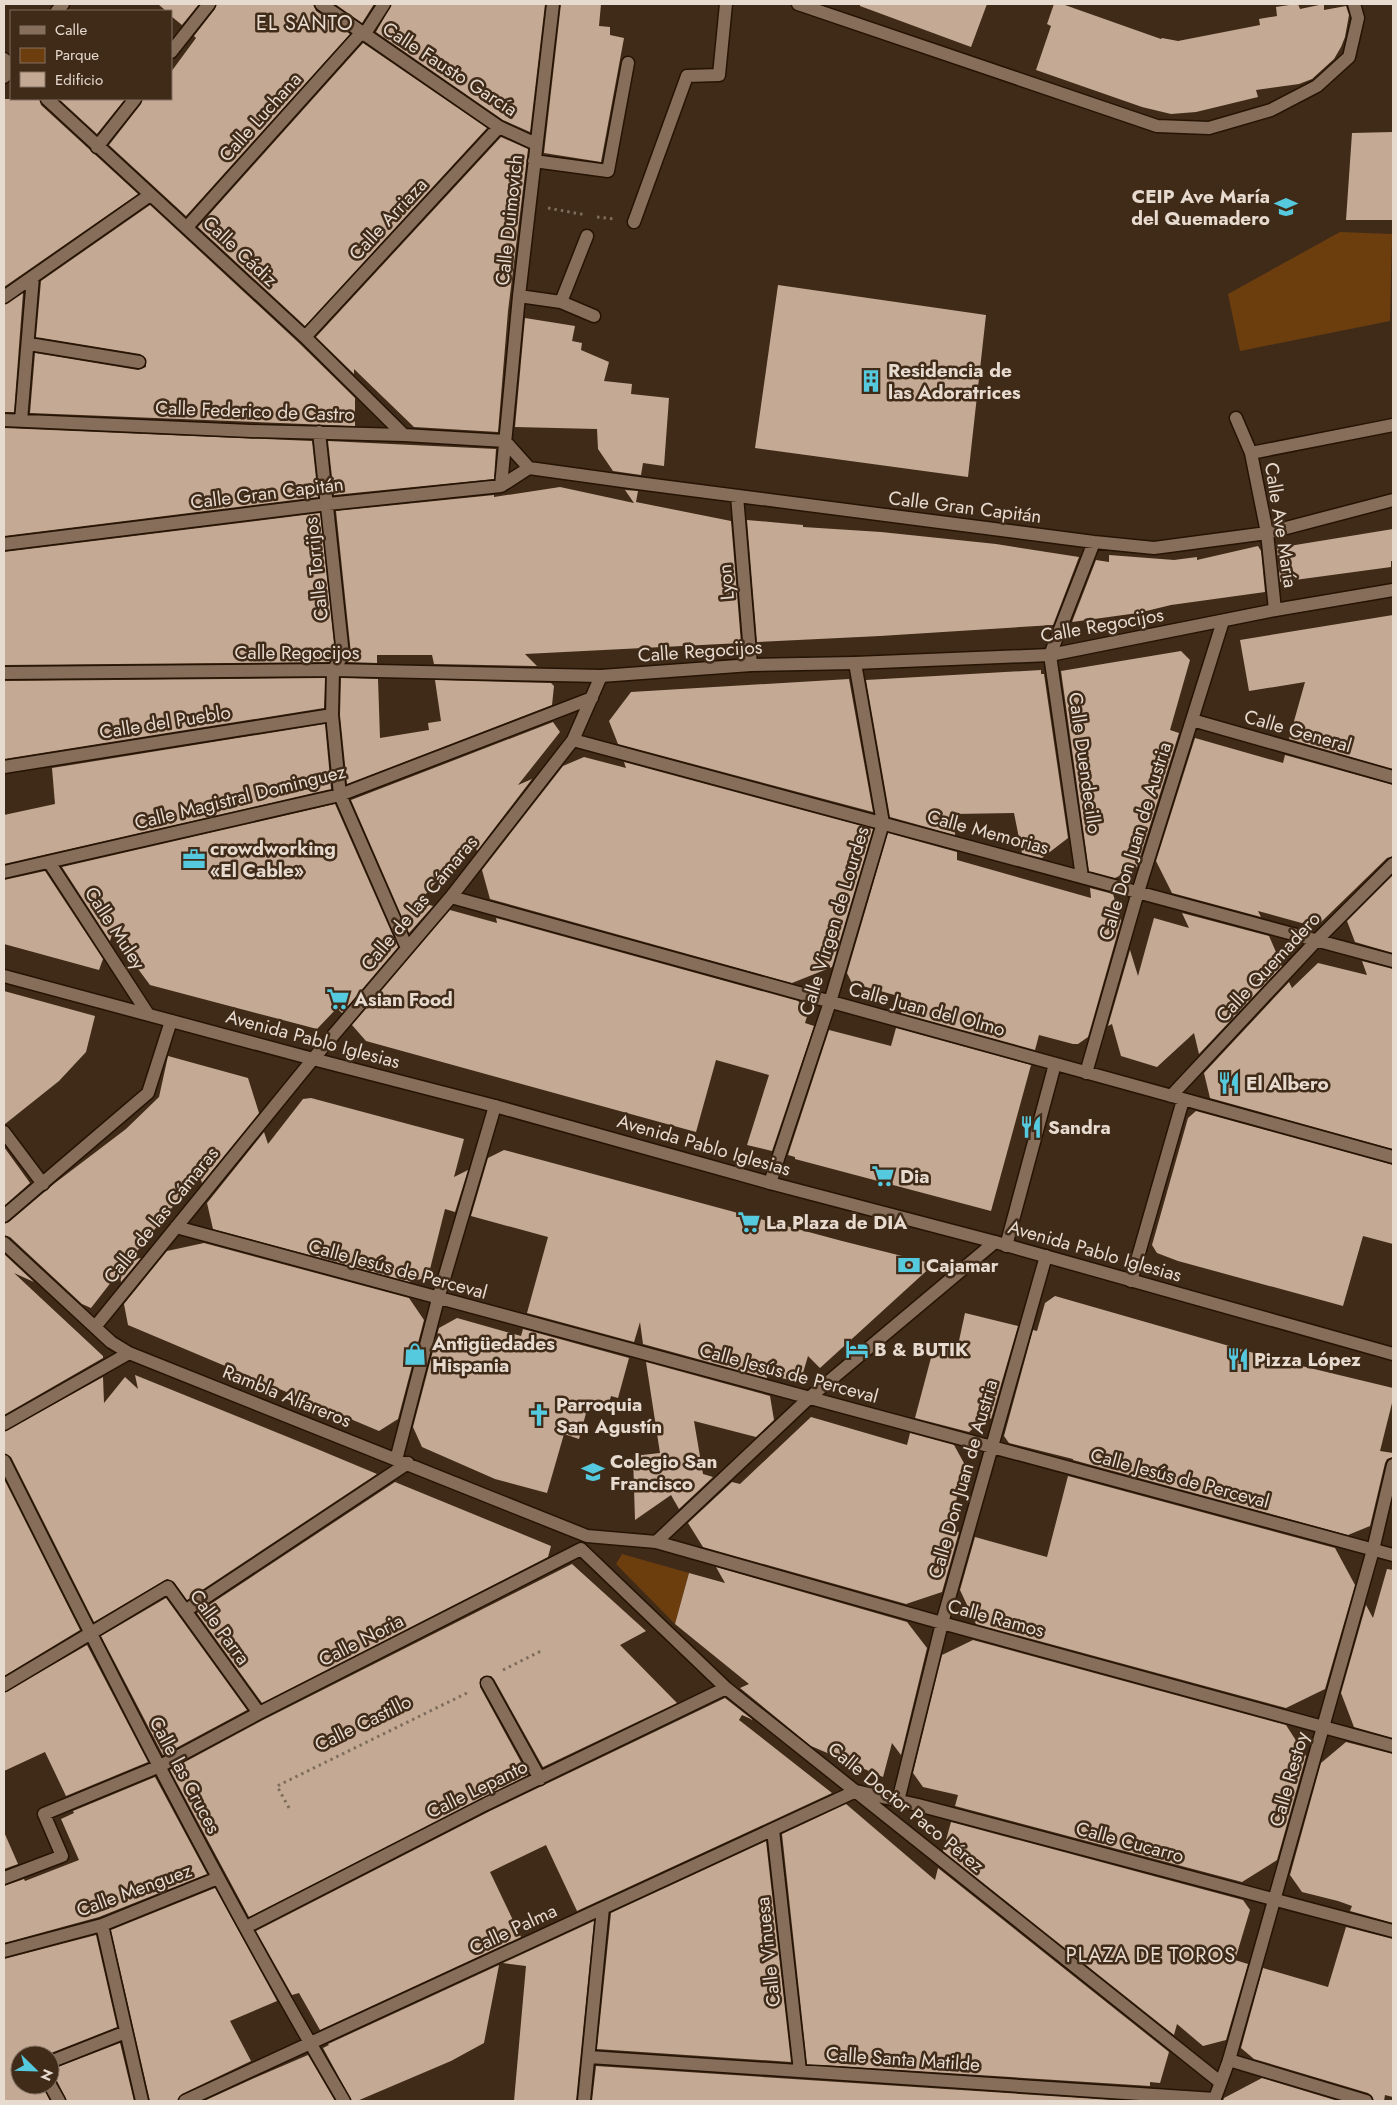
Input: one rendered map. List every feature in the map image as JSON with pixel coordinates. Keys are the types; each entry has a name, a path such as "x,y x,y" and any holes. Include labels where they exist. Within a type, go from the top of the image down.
{"street":[{"path":"172,51 210,4"},
{"name":"Calle Fausto García","path":"321,4 499,127 536,144"},
{"name":"Calle Luchana","path":"186,227 363,34 384,4"},
{"name":"Calle Duimovich","path":"501,486 519,296 553,4"},
{"path":"634,222 687,76 719,75 726,4"},
{"path":"798,4 1157,126 1208,128 1271,110 1317,86 1349,57 1358,18 1354,4"},
{"path":"534,161 608,171 628,63"},
{"name":"Calle Cádiz","path":"47,100 305,337 404,435"},
{"path":"97,147 134,100"},
{"name":"Calle Arriaza","path":"305,337 499,127"},
{"path":"4,296 150,195"},
{"path":"561,302 587,236"},
{"path":"21,421 34,277"},
{"path":"519,296 561,302 594,316"},
{"path":"29,344 139,362"},
{"name":"Calle Ave María","path":"1236,418 1251,453 1267,533 1275,610"},
{"name":"Calle Federico de Castro","path":"4,420 251,432 404,435 505,442"},
{"path":"1251,453 1393,425"},
{"name":"Calle Torrijos","path":"319,432 343,655 333,670"},
{"path":"505,442 529,468"},
{"name":"Calle Gran Capitán","path":"4,544 328,504 501,486 529,468 1094,542 1154,548 1267,533 1393,500"},
{"name":"Lyon","path":"738,496 751,665"},
{"path":"1050,655 1094,542"},
{"name":"Calle Regocijos","path":"4,673 333,670 601,676 751,665 1050,655 1224,622 1275,610 1393,590"},
{"name":"Calle Don Juan de Austria","path":"1086,1073 1138,892 1224,622"},
{"name":"Calle Duendecillo","path":"1050,655 1082,877"},
{"name":"Calle Virgen de Lourdes","path":"770,1183 830,1002 883,823 855,663"},
{"path":"333,670 332,715 340,795 407,948"},
{"name":"Calle de las Cámaras","path":"95,1326 313,1059 451,897 573,740 601,676"},
{"name":"Calle Magistral Dominguez","path":"4,872 340,795 592,698"},
{"name":"Calle del Pueblo","path":"4,767 332,715"},
{"name":"Calle General","path":"1192,720 1393,777"},
{"name":"Calle Memorias","path":"573,740 1393,961"},
{"name":"Calle Muley","path":"50,862 148,1014"},
{"name":"Calle Quemadero","path":"1177,1098 1317,940 1393,864"},
{"name":"Calle Juan del Olmo","path":"451,897 1393,1158"},
{"name":"Avenida Pablo Iglesias","path":"4,976 495,1106 770,1183 1046,1256 1393,1354"},
{"path":"4,1216 148,1093 171,1021"},
{"path":"656,1542 809,1398 1001,1244 1055,1064"},
{"path":"1132,1281 1177,1098"},
{"path":"185,1611 402,1461 438,1299 495,1106"},
{"path":"4,1132 43,1184"},
{"name":"Calle Jesús de Perceval","path":"176,1227 1393,1555"},
{"name":"Rambla Alfareros","path":"4,1242 111,1342 129,1353 587,1536"},
{"name":"Calle Don Juan de Austria","path":"898,1801 942,1623 1046,1256"},
{"path":"4,1424 129,1353"},
{"name":"Calle las Cruces","path":"4,1461 90,1634 218,1878 310,2044 344,2101"},
{"name":"Calle Restoy","path":"1215,2100 1229,2060 1324,1727 1373,1550 1393,1465"},
{"path":"581,1550 587,1536"},
{"name":"Calle Ramos","path":"587,1536 656,1542 942,1623 1393,1746"},
{"name":"Calle Doctor Paco Pérez","path":"581,1550 726,1688 1220,2082"},
{"name":"Calle Noria","path":"4,1878 62,1856 44,1814 160,1766 259,1713 581,1550"},
{"name":"Calle Parra","path":"90,1634 168,1587 259,1713"},
{"path":"4,1684 90,1634"},
{"path":"488,1683 540,1779"},
{"name":"Calle Lepanto","path":"246,1927 726,1688"},
{"name":"Calle Cucarro","path":"856,1791 918,1804 1393,1931"},
{"name":"Calle Palma","path":"184,2101 856,1791"},
{"name":"Calle Vinuesa","path":"773,1830 800,2071"},
{"name":"Calle Menguez","path":"4,1950 102,1925 218,1878"},
{"path":"584,2101 603,1908"},
{"path":"102,1925 142,2101"},
{"path":"60,2058 126,2032"},
{"name":"Calle Santa Matilde","path":"589,2056 800,2071 1097,2096 1215,2100"},
{"path":"1229,2060 1366,2101"}],"path":[{"path":"530,205 634,222"},
{"name":"Calle Castillo","path":"289,1808 277,1786 488,1683 492,1676 542,1650"}],"green space":[{"path":"1340,232 1392,234 1390,321 1240,351 1228,294"},
{"path":"622,1554 689,1573 675,1624 616,1564"}],"building":[{"path":"158,4 199,4 182,25 172,17 172,10 165,10"},
{"path":"217,4 313,4 316,11 350,34 186,216 109,145 143,100 172,100 172,71 196,38 194,36"},
{"path":"335,4 374,4 362,23"},
{"path":"392,4 545,4 530,132 503,120 376,32"},
{"path":"561,4 601,4 599,26 610,27 610,35 624,38 601,162 544,153"},
{"path":"860,4 987,4 971,47 860,6"},
{"path":"1054,4 1062,4 1161,39 1178,41 1260,25 1259,19 1277,16 1276,7 1298,4 1300,9 1324,4 1324,10 1346,6 1349,15 1341,47 1334,59 1312,79 1299,84 1256,90 1258,97 1196,112 1171,114 1142,107 1036,70 1051,26 1047,24"},
{"path":"363,43 487,128 305,326 198,227"},
{"path":"4,99 39,100 41,105 138,194 4,287"},
{"path":"60,100 124,100 97,134"},
{"path":"1393,132 1393,220 1346,220 1352,133"},
{"path":"501,137 528,149 508,311 498,432 414,427 354,369 354,374 316,337"},
{"path":"150,205 299,343 355,398 355,426 30,413 35,353 138,370 146,367 146,359 140,354 36,337 41,281"},
{"name":"Residencia de las Adoratrices","path":"778,285 986,315 968,477 755,448"},
{"path":"23,293 14,412 4,412 4,305"},
{"path":"525,318 575,326 572,341 582,343 581,350 609,362 604,381 632,384 631,394 669,398 664,466 643,463 641,475 613,471 598,449 597,429 515,427"},
{"path":"4,428 312,441 318,497 4,536"},
{"path":"328,441 496,449 494,479 334,495"},
{"path":"560,487 634,503 625,490 638,491 636,502 731,521 741,643 525,654 537,666 434,664 432,655 377,655 377,663 348,662 351,654 336,511 494,495 494,497"},
{"path":"320,513 335,653 329,662 4,665 4,552"},
{"path":"747,520 803,525 803,527 881,532 996,544 1079,557 1053,625 757,642"},
{"path":"1393,529 1393,561 1391,561 1391,567 1280,582 1277,548"},
{"path":"1258,546 1261,551 1265,592 1171,605 1138,613 1072,622 1096,560 1109,562 1109,555 1174,560 1197,557 1197,560"},
{"path":"1393,615 1393,769 1289,739 1305,682 1249,691 1240,640"},
{"path":"1181,651 1190,660 1170,730 1179,733 1137,867 1115,878 1089,871 1061,671"},
{"path":"1041,670 1041,674 1044,674 1068,838 1042,858 1022,853 1014,813 954,814 955,835 890,817 866,680"},
{"path":"325,678 324,708 4,759 4,681"},
{"path":"341,678 378,679 380,738 429,730 428,723 441,721 435,680 551,683 554,686 552,705 347,784 340,715"},
{"path":"849,679 873,812 618,744 609,721 631,692"},
{"path":"553,722 560,732 518,785 532,779 477,851 473,838 419,902 433,906 409,933 351,800"},
{"path":"325,724 331,789 4,864 4,815 55,804 52,768"},
{"path":"1195,738 1283,763 1285,755 1393,785 1393,856 1387,858 1316,927 1258,911 1261,917 1172,893 1156,861"},
{"path":"584,757 626,768 624,762 873,829 832,967 792,983 490,899 482,870 563,766"},
{"path":"335,804 398,947 342,1013 337,1008 317,1029 150,985 112,934 110,941 62,867"},
{"path":"888,833 957,852 957,860 1091,898 1090,888 1113,894 1121,921 1088,1037 1078,1044 1073,1044 1039,1035 1035,1050 901,1013 905,998 852,983 847,973"},
{"path":"45,871 103,959 99,970 4,944 4,880"},
{"path":"1393,875 1393,953 1355,942 1347,921"},
{"path":"450,910 497,923 496,918 798,1001 808,1013 805,1023 814,1026 772,1151 747,1145 769,1075 716,1060 696,1132 366,1041 352,1025"},
{"path":"1182,913 1269,936 1282,966 1199,1054 1194,1033 1157,1067 1121,1056 1112,1024 1108,1026 1130,950 1138,976 1154,918 1189,928"},
{"path":"1362,961 1393,969 1393,1149 1210,1098 1204,1073 1289,982 1292,988 1318,963 1367,975"},
{"path":"4,991 95,1016 86,1052 59,1081 5,1124"},
{"path":"896,1028 1031,1065 991,1211 795,1159 795,1157 788,1155 829,1030 891,1046"},
{"path":"168,1056 248,1078 259,1113 202,1183 199,1174 130,1260 141,1258 121,1282 119,1272 91,1308 82,1304 10,1237 4,1235 4,1224 126,1129 159,1097"},
{"path":"311,1098 464,1139 454,1177 468,1170 455,1212 445,1209 428,1277 410,1282 213,1229 207,1203 264,1132 268,1144 303,1099"},
{"path":"1196,1111 1393,1165 1393,1244 1363,1236 1343,1306 1178,1261 1157,1253 1152,1245 1188,1118"},
{"path":"4,1147 30,1183 4,1206"},
{"path":"504,1150 934,1264 820,1368 808,1356 800,1383 767,1374 767,1378 643,1344 640,1322 634,1342 527,1313 548,1237 471,1216 488,1158"},
{"path":"204,1243 409,1298 424,1320 398,1419 379,1431 128,1325 124,1304 167,1251"},
{"path":"4,1254 34,1282 14,1273 103,1358 4,1415"},
{"path":"1055,1296 1285,1362 1393,1388 1393,1399 1380,1451 1393,1453 1393,1457 1387,1459 1385,1463 1370,1526 1348,1535 1009,1443 1004,1436 1033,1330 1037,1331 1045,1303"},
{"path":"965,1313 1018,1326 991,1419 988,1416 969,1432 915,1418 932,1354 939,1356 941,1346 957,1350"},
{"path":"457,1318 521,1336 523,1329 629,1358 618,1398 611,1396 608,1407 589,1402 579,1439 564,1434 547,1493 495,1479 422,1447 413,1427 439,1328"},
{"path":"646,1362 770,1396 774,1420 756,1437 694,1421 703,1474 713,1477 679,1509 671,1495 635,1520 633,1456 660,1453"},
{"path":"135,1375 377,1474 187,1600 174,1582 167,1579 94,1622 11,1457 4,1453 4,1432 103,1377 104,1403 125,1377 138,1389"},
{"path":"811,1417 907,1445 910,1433 954,1445 965,1465 949,1529 959,1532 942,1592 906,1604 703,1547 688,1523 732,1482 740,1484"},
{"path":"1068,1476 1335,1548 1355,1585 1325,1689 1286,1708 976,1624 960,1590 975,1537 1047,1557"},
{"path":"4,1479 80,1630 4,1676"},
{"path":"395,1482 551,1546 548,1557 262,1703 197,1613"},
{"path":"572,1564 646,1631 620,1645 677,1703 543,1767 494,1679 491,1676 484,1676 480,1679 480,1687 528,1775 249,1917 170,1770 263,1720"},
{"path":"716,1567 907,1622 927,1648 901,1755 892,1743 883,1777 811,1746 740,1688 749,1684 675,1624 689,1573 725,1583"},
{"path":"1387,1569 1393,1570 1393,1738 1354,1727 1341,1693 1366,1605 1373,1618"},
{"path":"166,1598 247,1710 163,1755 101,1636"},
{"path":"973,1640 1286,1725 1306,1756 1277,1860 1242,1882 955,1806 958,1795 923,1787 913,1773 942,1655"},
{"path":"87,1645 148,1762 66,1796 45,1752 4,1771 4,1693"},
{"path":"725,1698 753,1720 742,1715 739,1720 832,1793 577,1911 546,1845 490,1872 521,1937 320,2030 299,1993 292,1995 256,1931 490,1811"},
{"path":"1346,1742 1393,1754 1393,1923 1350,1911 1352,1906 1338,1901 1302,1892 1290,1875 1321,1763"},
{"path":"155,1777 207,1874 99,1917 4,1943 4,1886 24,1879 25,1881 79,1860 61,1819 74,1813 73,1811"},
{"path":"846,1804 935,1880 938,1868 1169,2052 1160,2083 1150,2082 1150,2086 807,2064 782,1834"},
{"path":"951,1822 1243,1900 1250,1910 1235,1960 1248,1964 1226,2040 1203,2046 1177,2024 1174,2035 943,1851"},
{"path":"4,1832 18,1864 4,1869"},
{"path":"766,1841 791,2062 597,2049 611,1913"},
{"path":"215,1888 277,2001 230,2021 251,2061 182,2094 177,2101 150,2101 111,1930"},
{"path":"594,1921 576,2101 514,2101 526,1966 503,1963"},
{"path":"1346,1927 1393,1939 1393,2097 1385,2095 1384,2101 1374,2101 1368,2093 1254,2059 1241,2048 1263,1968 1328,1987"},
{"path":"96,1935 117,2027 60,2049 60,2045 10,2045 10,2095 47,2095 50,2101 4,2101 4,1959"},
{"path":"499,1965 484,2043 451,2061 357,2101 352,2101 323,2048"},
{"path":"120,2043 134,2101 67,2101 60,2087 60,2066"},
{"path":"308,2055 335,2101 204,2101 259,2076"},
{"path":"596,2066 1127,2101 592,2101"},
{"path":"1262,2078 1338,2101 1223,2101 1224,2098"}],"place":[{"name":"CEIP Ave María del Quemadero","path":"1286,207"},
{"name":"Residencia de las Adoratrices","path":"871,381"},
{"name":"crowdworking «El Cable»","path":"194,859"},
{"name":"Asian Food","path":"338,999"},
{"name":"El Albero","path":"1229,1083"},
{"name":"Sandra","path":"1031,1127"},
{"name":"Dia","path":"883,1176"},
{"name":"La Plaza de DIA","path":"749,1222"},
{"name":"Cajamar","path":"909,1265"},
{"name":"B & BUTIK","path":"857,1349"},
{"name":"Antigüedades Hispania","path":"415,1354"},
{"name":"Pizza López","path":"1238,1359"},
{"name":"Parroquia San Agustín","path":"539,1415"},
{"name":"Colegio San Francisco","path":"593,1472"}],"district":[{"name":"EL SANTO","path":"305,23"},
{"name":"PLAZA DE TOROS","path":"1151,1955"}]}
